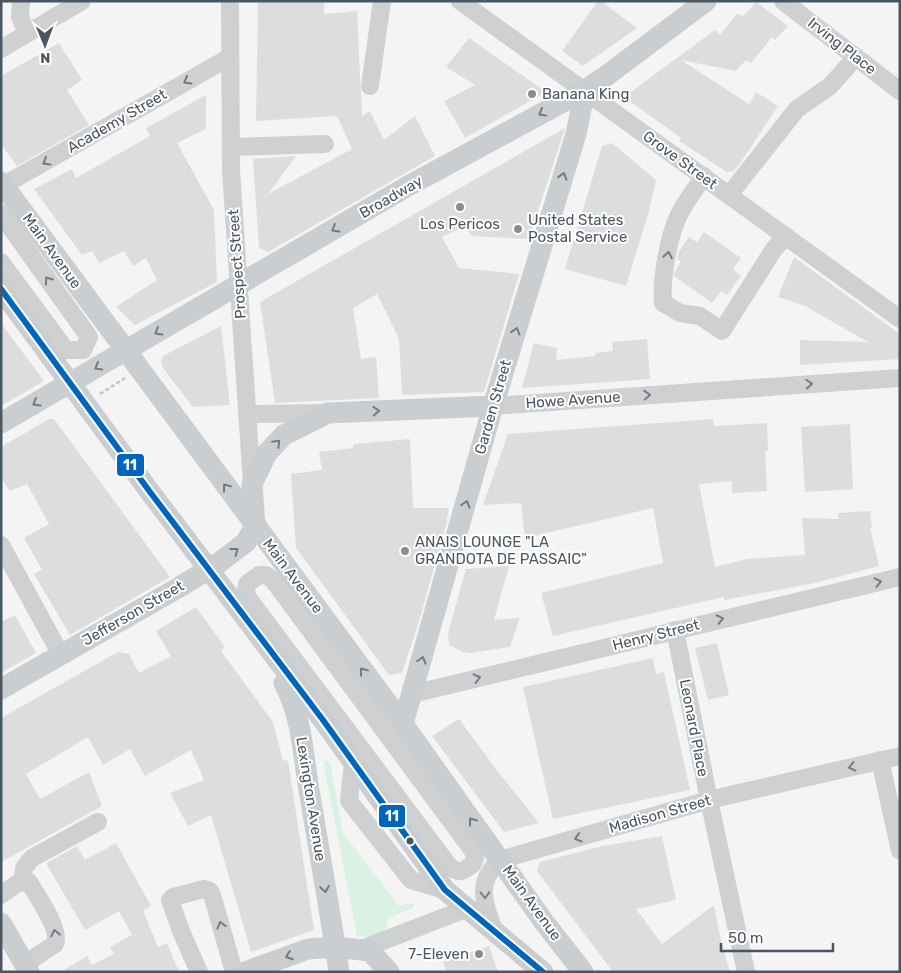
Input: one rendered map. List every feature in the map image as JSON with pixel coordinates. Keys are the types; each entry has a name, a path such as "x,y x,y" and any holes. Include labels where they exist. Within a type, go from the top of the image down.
{"main road":[{"name":"Broadway","path":"1,423 408,186 585,90 706,1"},
{"name":"Garden Street","path":"396,730 412,694 493,406 576,134 585,90"},
{"name":"Main Avenue","path":"3,184 85,314 126,351 255,526 289,586 396,730 500,860 583,972"},
{"path":"1,289 48,340 70,383 208,569 249,612 258,635 353,761 390,800 445,890 543,972"},
{"name":"Howe Avenue","path":"328,414 493,406"},
{"path":"252,484 267,453 284,435 328,414"},
{"name":"Prospect Street","path":"252,484 255,526"},
{"name":"Jefferson Street","path":"1,689 208,569 246,542 255,526"},
{"name":"Lexington Avenue","path":"258,635 290,695 299,720 308,788 339,972"},
{"path":"1,922 27,968"},
{"path":"245,972 308,949 335,947 370,951 389,972"}],"street":[{"path":"21,1 20,17 28,34"},
{"path":"1,49 28,34 61,6 82,1"},
{"name":"Prospect Street","path":"230,1 231,147 246,414 252,484"},
{"path":"370,86 381,1"},
{"name":"Grove Street","path":"460,1 900,319"},
{"name":"Irving Place","path":"784,1 900,91"},
{"path":"729,195 797,109 830,86 856,57"},
{"name":"Academy Street","path":"3,184 230,58"},
{"path":"231,147 325,144"},
{"path":"704,176 677,218 667,255 662,294 663,303 680,313 700,316 722,331 774,249 786,236"},
{"path":"1,214 85,314 90,337 83,350 66,350 48,340 1,262"},
{"name":"Howe Avenue","path":"493,406 900,378"},
{"name":"Howe Avenue","path":"246,414 328,414"},
{"path":"1,545 61,655"},
{"path":"289,586 266,575 259,575 247,584 249,612 390,800 449,866 455,871 461,872 473,864 473,850 396,730"},
{"name":"Henry Street","path":"412,694 900,577"},
{"name":"Leonard Place","path":"675,630 746,972"},
{"name":"Madison Street","path":"500,860 709,800 900,756"},
{"path":"880,760 900,851"},
{"path":"353,761 349,801 411,880 445,890"},
{"path":"23,881 24,868 32,858 98,822"},
{"path":"496,933 486,909 484,890 489,873 500,860"},
{"path":"1,895 18,883 23,881 29,882 56,929 57,939 55,944 27,968"},
{"path":"199,972 173,912 170,900 173,897 204,888 210,891 213,898 234,972"},
{"path":"362,949 468,908"}],"path":[{"path":"94,398 129,376"}],"green space":[{"path":"323,761 330,761 343,833 399,906 413,903 415,907 388,918 385,933 373,937 357,936"}],"building":[{"path":"258,1 324,1 324,14 357,11 362,116 370,111 384,140 415,116 435,156 268,252 259,248 253,159 296,156 268,194 352,149 337,116 256,121"},
{"path":"598,1 601,1 637,28 583,66 562,51"},
{"path":"756,2 788,26 775,40 772,37 751,63 746,60 736,71 681,60 749,104 756,92 778,106 741,162 734,171 727,172 679,141 681,138 624,97 715,30 720,35 737,14 744,16"},
{"path":"469,38 546,92 465,138 444,101 475,85 446,67"},
{"path":"59,43 82,80 67,90 89,125 17,166 1,144 1,76"},
{"path":"206,95 206,129 177,143 214,210 217,282 135,325 116,307 157,280 146,258 133,266 124,251 99,263 92,251 82,255 34,189 72,169 76,178 150,136 146,128"},
{"path":"565,128 529,239 472,236 465,226 442,237 459,268 519,274 484,392 402,395 399,339 377,294 353,308 361,359 376,357 379,398 275,403 260,302"},
{"path":"612,143 656,180 649,211 626,286 565,269 602,146"},
{"path":"704,232 741,258 733,269 741,276 727,295 721,291 712,303 674,276 681,262 677,259 678,253 689,237 697,242"},
{"path":"794,257 900,334 900,359 800,365 800,340 868,342 805,306 778,297"},
{"path":"1,323 44,381 1,406"},
{"path":"221,326 230,405 193,407 163,368 161,361 163,356"},
{"path":"647,339 650,379 522,388 534,343 557,348 556,360 595,356 595,353 613,351 612,342"},
{"path":"49,419 54,419 170,577 70,635 34,574 42,570 24,538 49,524 27,484 10,491 1,478 1,447"},
{"path":"713,419 714,426 767,423 768,451 765,451 767,491 732,493 732,481 699,484 715,567 747,559 805,555 802,518 839,519 838,513 870,511 872,528 870,528 879,566 815,583 724,600 724,597 553,636 541,593 663,563 653,508 525,538 521,503 483,505 508,434"},
{"path":"850,424 853,489 805,492 801,427"},
{"path":"410,439 413,508 449,508 418,625 402,673 389,675 296,548 291,474 322,470 319,452 353,448 354,444"},
{"path":"509,566 494,620 520,618 510,647 470,653 463,652 449,645 448,633 466,569"},
{"path":"196,607 225,647 221,651 273,722 283,760 288,761 314,930 251,952 211,815 188,826 170,793 204,780 191,750 145,776 130,749 103,765 88,737 26,774 40,799 89,772 102,806 1,862 1,718 118,652 129,654 139,673 171,656 156,631"},
{"path":"15,615 36,653 1,673 1,622"},
{"path":"717,643 729,695 708,700 695,648"},
{"path":"653,658 656,674 664,672 690,790 553,819 523,687"},
{"path":"459,719 539,823 504,832 432,736"},
{"path":"662,836 676,900 636,909 662,944 714,905 721,941 730,972 613,972 537,871 540,862 603,846"},
{"path":"116,843 151,906 143,911 158,947 167,943 179,972 61,972 87,956 92,965 114,954 110,947 132,935 119,911 85,930 46,863 77,846 85,860"},
{"name":"7-Eleven","path":"489,946 498,972 447,972 443,962"}],"transit line":[{"name":"11","path":"1,289 150,492 323,720 445,890 543,972"}],"place":[{"name":"Banana King","path":"532,94"},
{"name":"Los Pericos","path":"460,207"},
{"name":"United States Postal Service","path":"518,229"},
{"name":"ANAIS LOUNGE \"LA GRANDOTA DE PASSAIC\"","path":"405,551"},
{"name":"7-Eleven","path":"479,954"}]}
